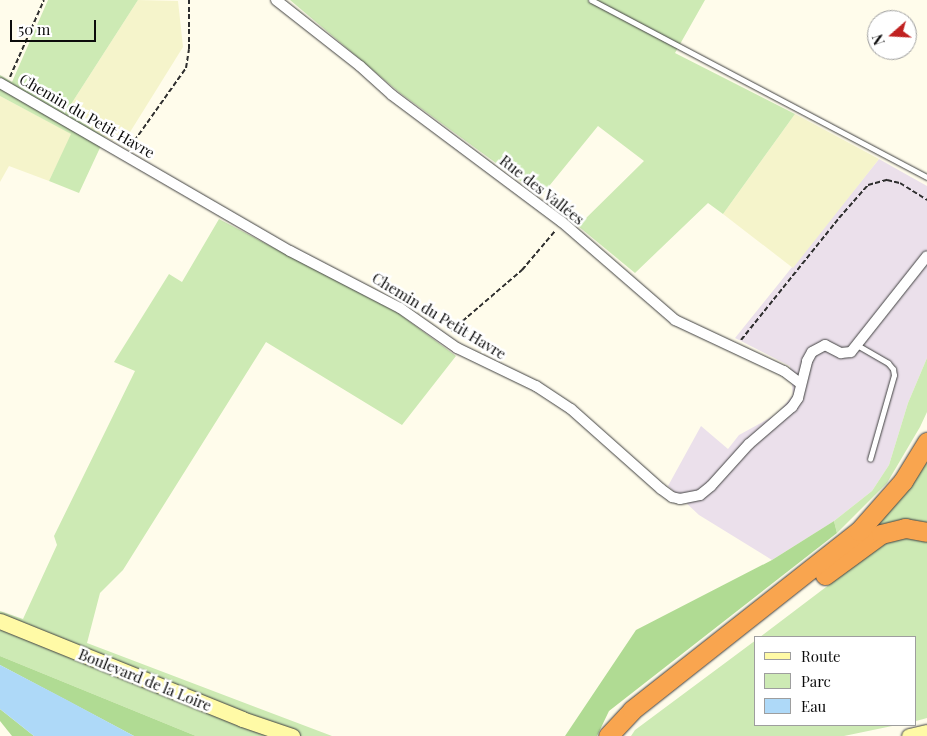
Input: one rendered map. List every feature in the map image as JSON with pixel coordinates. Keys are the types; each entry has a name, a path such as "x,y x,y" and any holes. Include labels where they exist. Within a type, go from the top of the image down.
{"highway":[{"path":"608,736 632,710 859,531 903,481 927,442"},
{"path":"623,736 658,705 870,541 881,534 905,528 927,532"}],"main road":[{"name":"Boulevard de la Loire","path":"0,621 234,715 292,736"},
{"path":"909,736 927,732"}],"street":[{"name":"Rue des Vallées","path":"276,0 360,66 399,101 562,222 675,320 784,371 801,384"},
{"name":"Chemin du Petit Havre","path":"3,85 290,251 400,308 458,348 536,386 570,409 672,497 680,499 700,495 712,486 749,444 792,407 798,398 807,361 812,352 818,347 825,345 846,353 852,352 857,345"},
{"path":"857,345 927,256"}],"lane":[{"path":"591,0 927,178"},
{"path":"857,345 888,363 893,369 894,374 870,459"}],"path":[{"path":"3,85 44,0"},
{"path":"124,155 186,68 190,49 189,0"},
{"path":"734,348 868,186 887,180 900,183 927,200"},
{"path":"444,338 522,270 562,222"}],"shaded area":[{"path":"879,159 927,186 927,358 908,403 889,465 872,491 834,521 772,560 699,515 668,486 701,426 728,449 739,435 777,414 793,395 790,366 735,338"}],"green space":[{"path":"48,0 138,0 66,112 105,137 79,193 49,181 71,134 0,96 0,75 12,82"},
{"path":"138,0 178,1 183,47 122,145 105,137 66,112"},
{"path":"290,0 705,0 675,53 795,114 723,214 708,203 635,273 578,226 644,161 598,126 541,196 400,93"},
{"path":"0,96 72,134 49,181 9,166 0,182"},
{"path":"795,114 879,159 793,268 723,214"},
{"path":"219,219 398,313 456,356 402,425 266,342 123,570 100,593 87,643 332,736 196,736 0,656 0,611 23,619 57,545 54,536 135,371 114,362 169,274 182,282"},
{"path":"927,358 927,412 920,427 887,483 837,533 834,521 872,491 889,465 908,403"},
{"path":"927,459 927,718 917,721 917,636 761,636 863,559 876,527 908,487"},
{"path":"834,521 837,533 609,711 597,736 565,736 636,630 772,560"},
{"path":"754,641 754,726 892,726 844,736 631,736 635,730"},
{"path":"0,656 196,736 134,736 0,665"},
{"path":"0,709 34,736 12,736 0,721"}],"water":[{"path":"0,665 134,736 34,736 0,709"}]}
